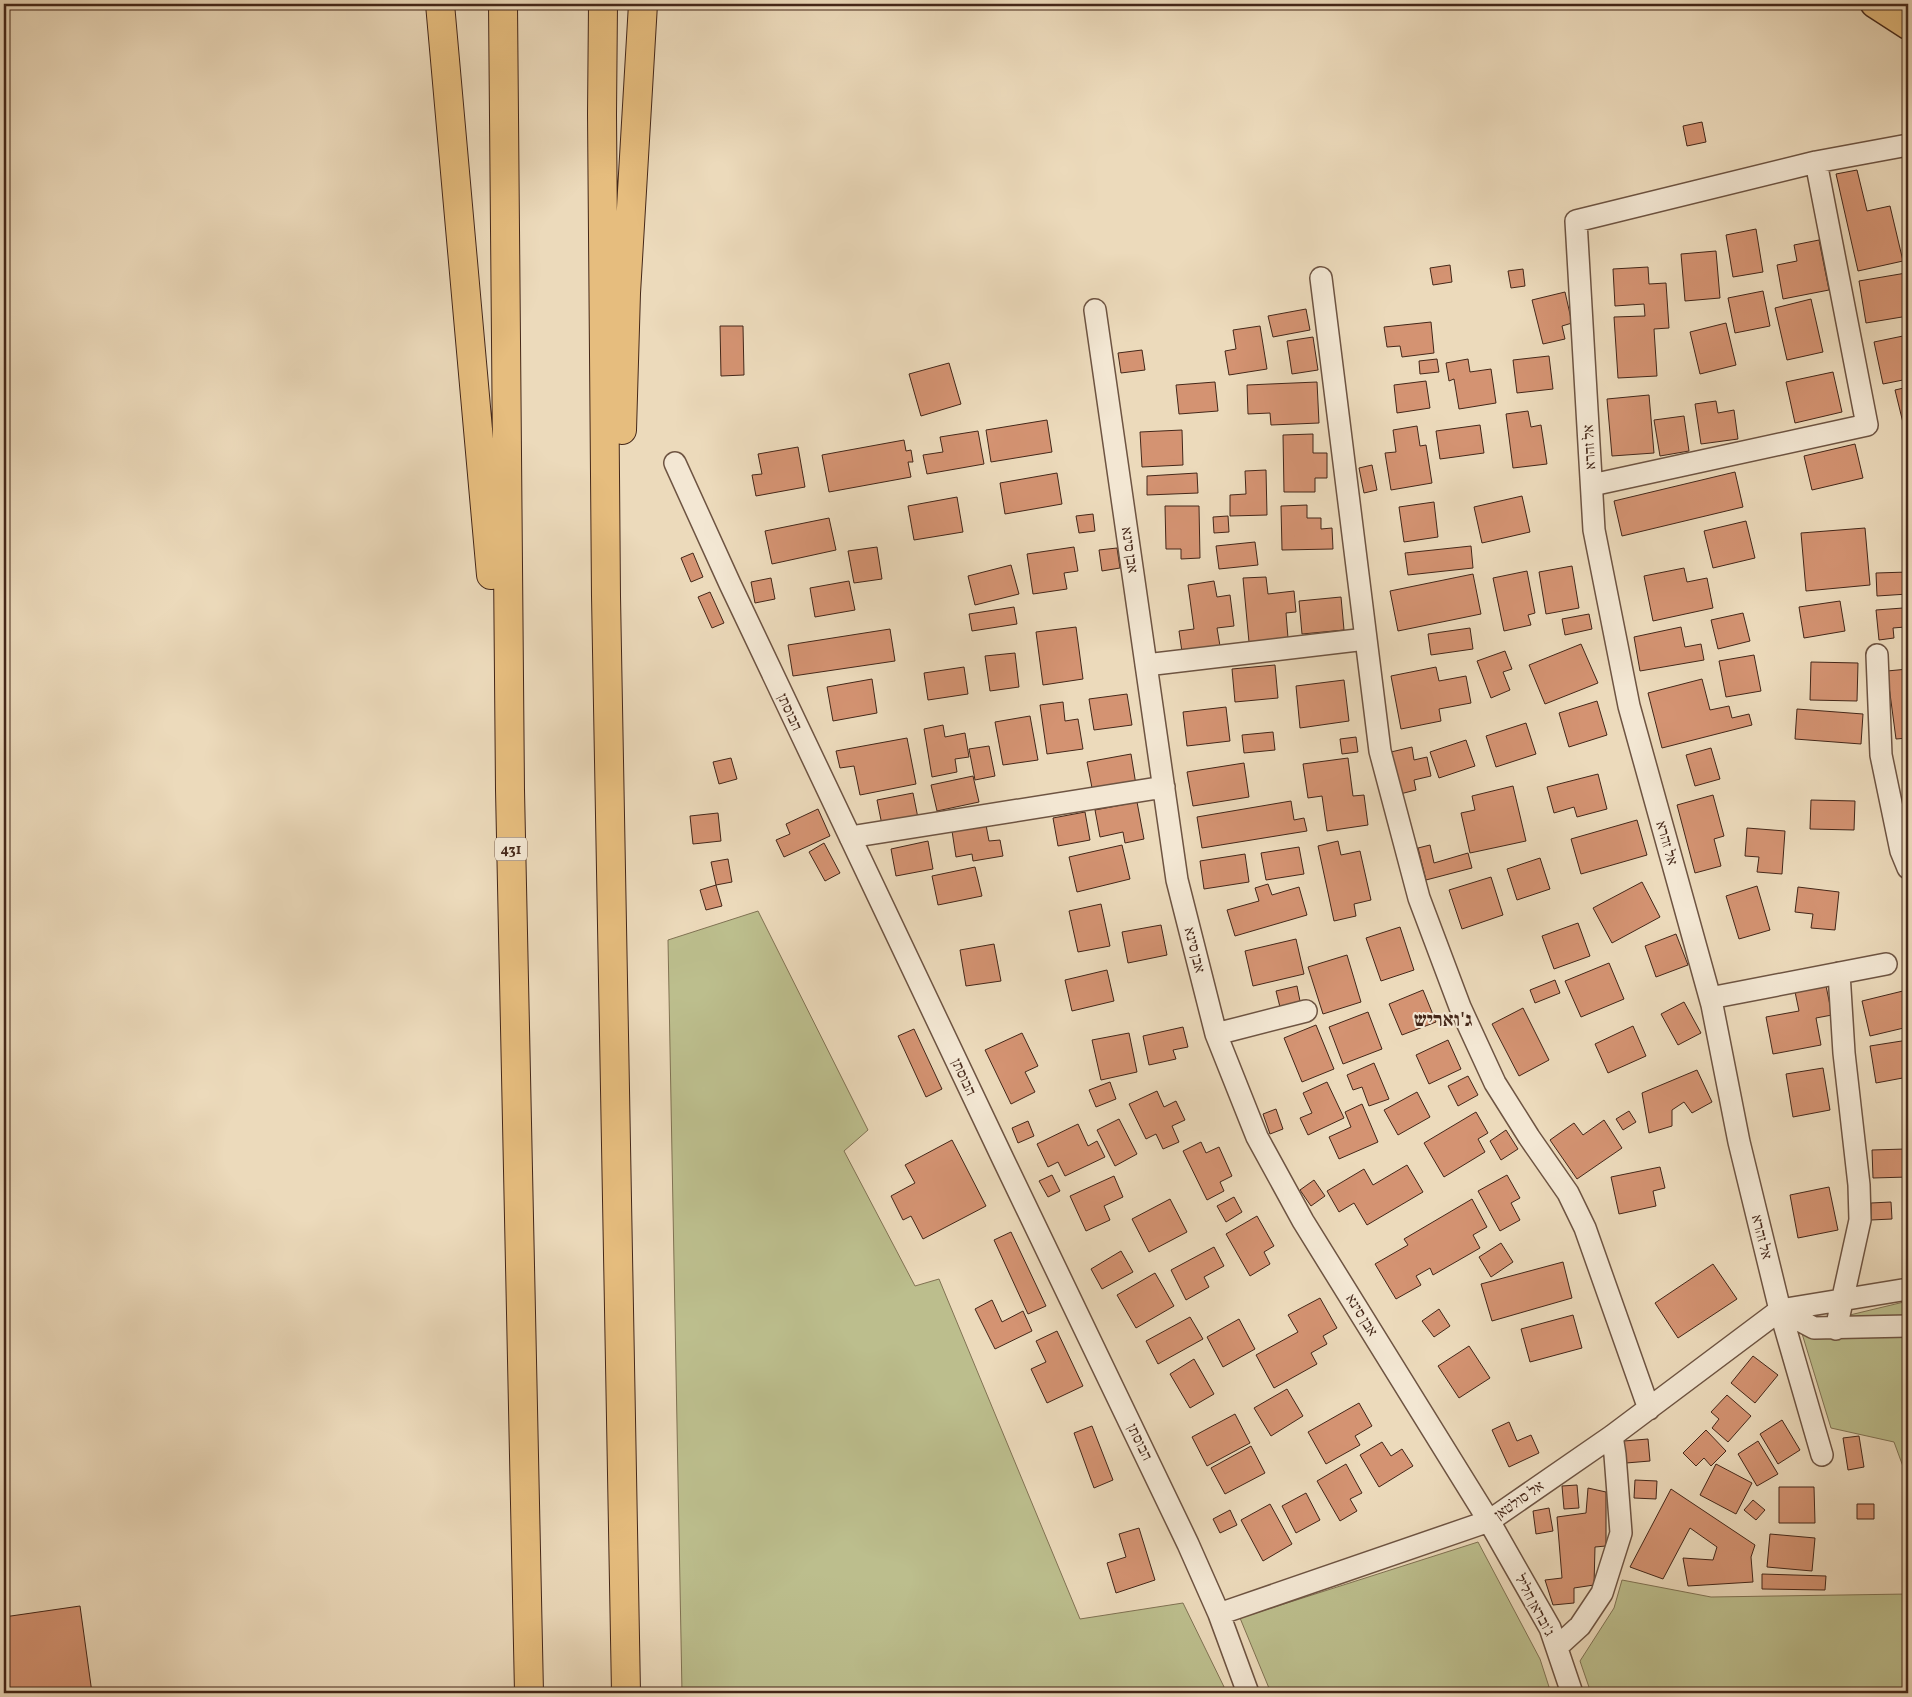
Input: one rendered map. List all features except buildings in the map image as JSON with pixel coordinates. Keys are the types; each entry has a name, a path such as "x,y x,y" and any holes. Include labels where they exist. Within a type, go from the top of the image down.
{"highway":[{"path":"440,4 510,790"},
{"name":"431","path":"503,4 510,790 529,1693"},
{"path":"603,4 602,114 606,587 626,1693"},
{"path":"612,891 626,293 643,4"}],"main road":[{"path":"1874,4 1908,26"}],"street":[{"path":"1592,485 1867,425 1816,162 1908,145"},
{"name":"אל זהרא","path":"1816,162 1576,221 1594,530 1629,706 1710,998 1739,1142 1780,1310 1822,1455"},
{"path":"1321,278 1380,751 1419,898 1460,1007 1495,1083 1529,1138 1568,1193 1585,1228 1649,1408"},
{"name":"אבן סינא","path":"1095,310 1177,880 1216,1034 1257,1138 1303,1221 1489,1521"},
{"name":"הבוסתן","path":"675,463 850,837 1188,1544 1219,1614 1248,1693"},
{"path":"1146,665 1366,639"},
{"path":"1877,654 1881,755 1901,851 1908,868"},
{"path":"850,837 1164,787"},
{"path":"1710,998 1886,964"},
{"path":"1836,1329 1860,1220 1859,1185 1844,1052 1839,973"},
{"path":"1216,1034 1306,1010"},
{"path":"1780,1310 1908,1289"},
{"path":"1780,1310 1814,1328 1908,1326"},
{"name":"אל סולטאן","path":"1219,1614 1489,1521 1612,1436 1780,1310"},
{"path":"1557,1647 1580,1626 1602,1593 1621,1533 1612,1436"},
{"name":"ג'ובראן חליל","path":"1489,1521 1550,1628 1572,1693"}],"green space":[{"path":"758,911 868,1130 844,1151 915,1286 939,1279 1080,1619 1183,1603 1227,1693 1114,1690 1113,1693 682,1693 668,940"},
{"path":"1908,1301 1908,1480 1894,1442 1831,1428 1800,1327"},
{"path":"1478,1542 1540,1659 1551,1693 1271,1693 1240,1618"},
{"path":"1622,1580 1711,1597 1908,1594 1908,1693 1591,1693 1580,1661 1614,1608"}],"district":[{"name":"ג'ואריש","path":"1443,1019"}]}
